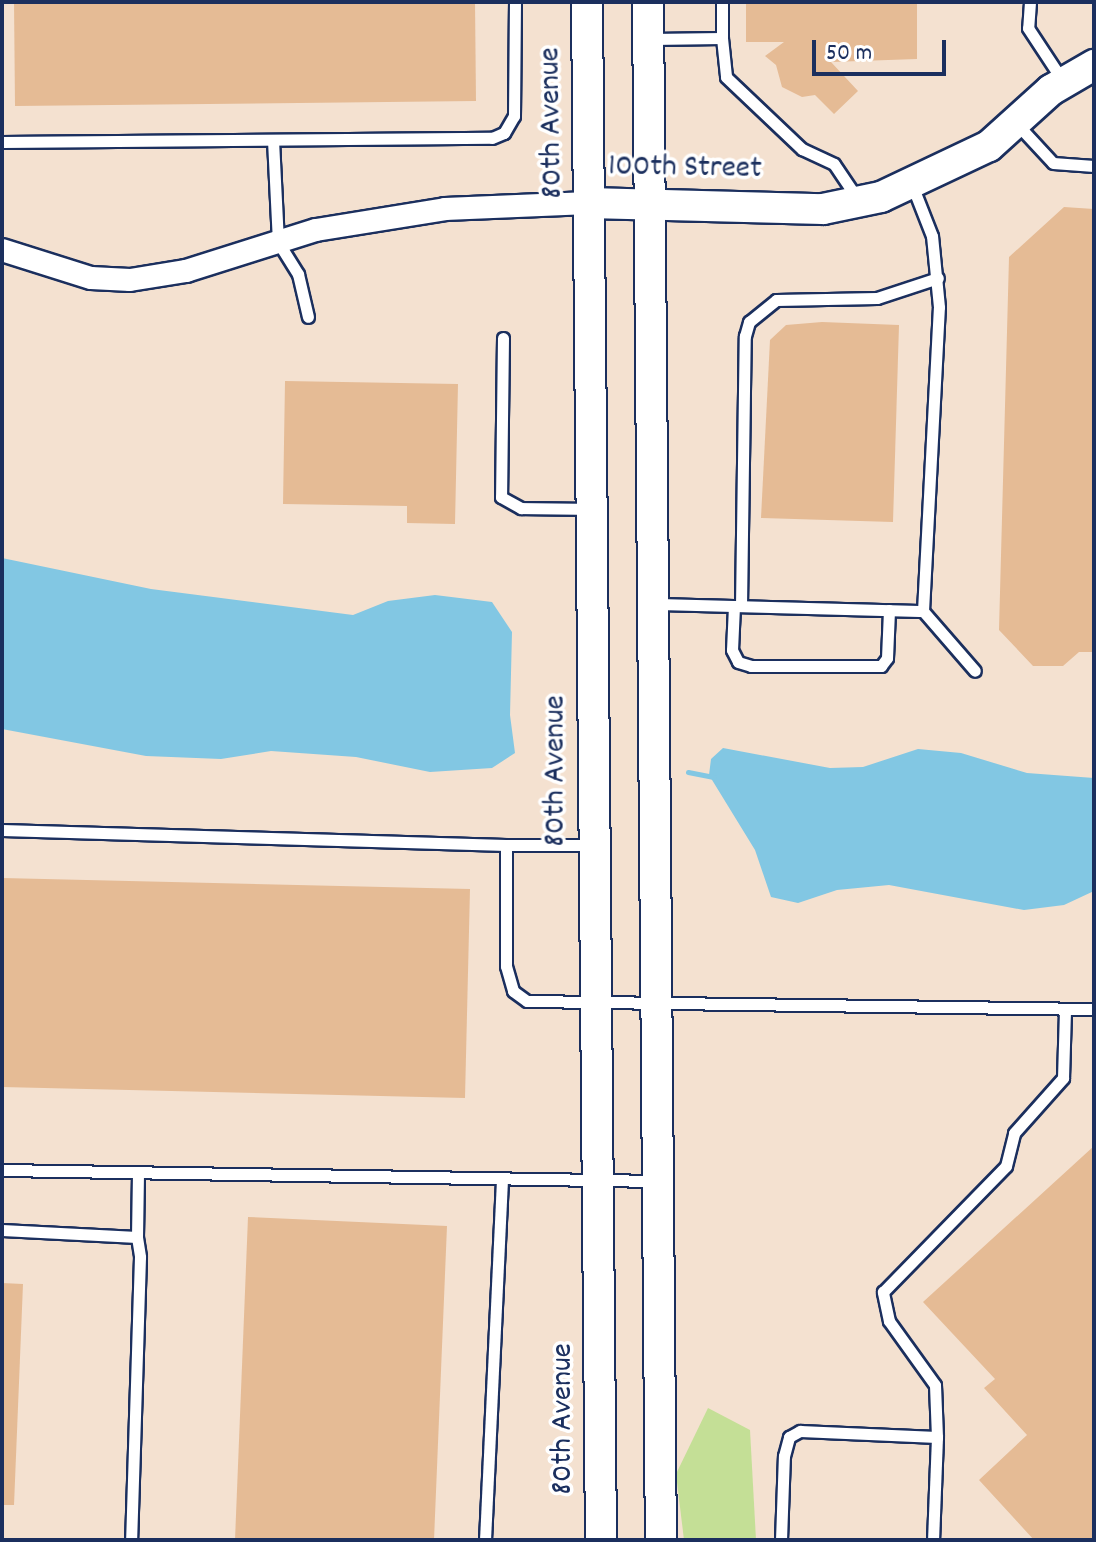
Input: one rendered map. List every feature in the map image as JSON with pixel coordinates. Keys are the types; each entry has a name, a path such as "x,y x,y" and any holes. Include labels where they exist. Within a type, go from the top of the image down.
{"street":[{"name":"80th Avenue","path":"587,2 601,1540"},
{"path":"648,2 661,1540"},
{"name":"100th Street","path":"2,250 51,268 130,280 186,271 316,230 445,209 589,203 823,209 912,185 989,146 1064,83 1094,65"}],"lane":[{"path":"2,142 492,138 504,133 514,116 515,2"},
{"path":"722,2 726,77 802,149 834,164 859,201"},
{"path":"1030,2 1028,28 1064,83"},
{"path":"649,39 722,38"},
{"path":"1016,122 1053,163 1094,166"},
{"path":"273,140 278,242 298,274 308,317"},
{"path":"912,185 932,236 938,278 923,611 975,671"},
{"path":"889,610 887,658 881,666 751,666 738,662 732,650 738,606 749,322 776,300 877,298 938,278"},
{"path":"503,338 501,497 521,508 592,509"},
{"path":"653,604 923,611"},
{"path":"2,830 594,845"},
{"path":"506,845 506,966 513,991 527,1001 1094,1009"},
{"path":"933,1540 937,1437 935,1385 889,1321 883,1292 1006,1166 1014,1133 1063,1078 1065,1009"},
{"path":"2,1170 598,1183 659,1181"},
{"path":"131,1540 140,1257 137,1237 138,1173"},
{"path":"485,1540 502,1181"},
{"path":"2,1230 137,1237"},
{"path":"781,1540 789,1437 800,1431 937,1437"}],"shaded area":[{"path":"2,2 1094,2 1094,1540 2,1540"}],"green space":[{"path":"708,1408 750,1430 756,1540 684,1540 676,1474"}],"water":[{"path":"2,558 151,589 353,615 388,601 435,595 492,602 512,632 510,715 515,753 492,768 430,772 356,757 271,751 221,759 146,756 2,729"},
{"path":"723,748 830,768 863,767 918,749 961,753 1027,773 1094,778 1094,891 1064,905 1024,910 889,885 837,890 798,903 771,897 755,850 709,775 711,759"}],"building":[{"path":"14,2 475,2 476,101 15,106"},
{"path":"746,2 917,2 917,59 831,62 858,91 834,114 815,95 802,97 782,87 776,65 765,56 784,42 746,42"},
{"path":"1064,207 1094,209 1094,652 1079,652 1063,666 1033,666 999,630 1009,257"},
{"path":"822,322 899,325 893,522 761,518 770,340 786,325"},
{"path":"285,381 458,384 455,524 407,523 407,506 283,504"},
{"path":"2,878 470,889 465,1098 2,1087"},
{"path":"1094,1146 1094,1540 1034,1540 979,1480 1027,1435 984,1388 995,1379 923,1302"},
{"path":"248,1217 447,1226 434,1540 235,1540"},
{"path":"2,1283 23,1284 14,1505 2,1505"}],"waterway":[{"path":"688,772 714,777"}]}
